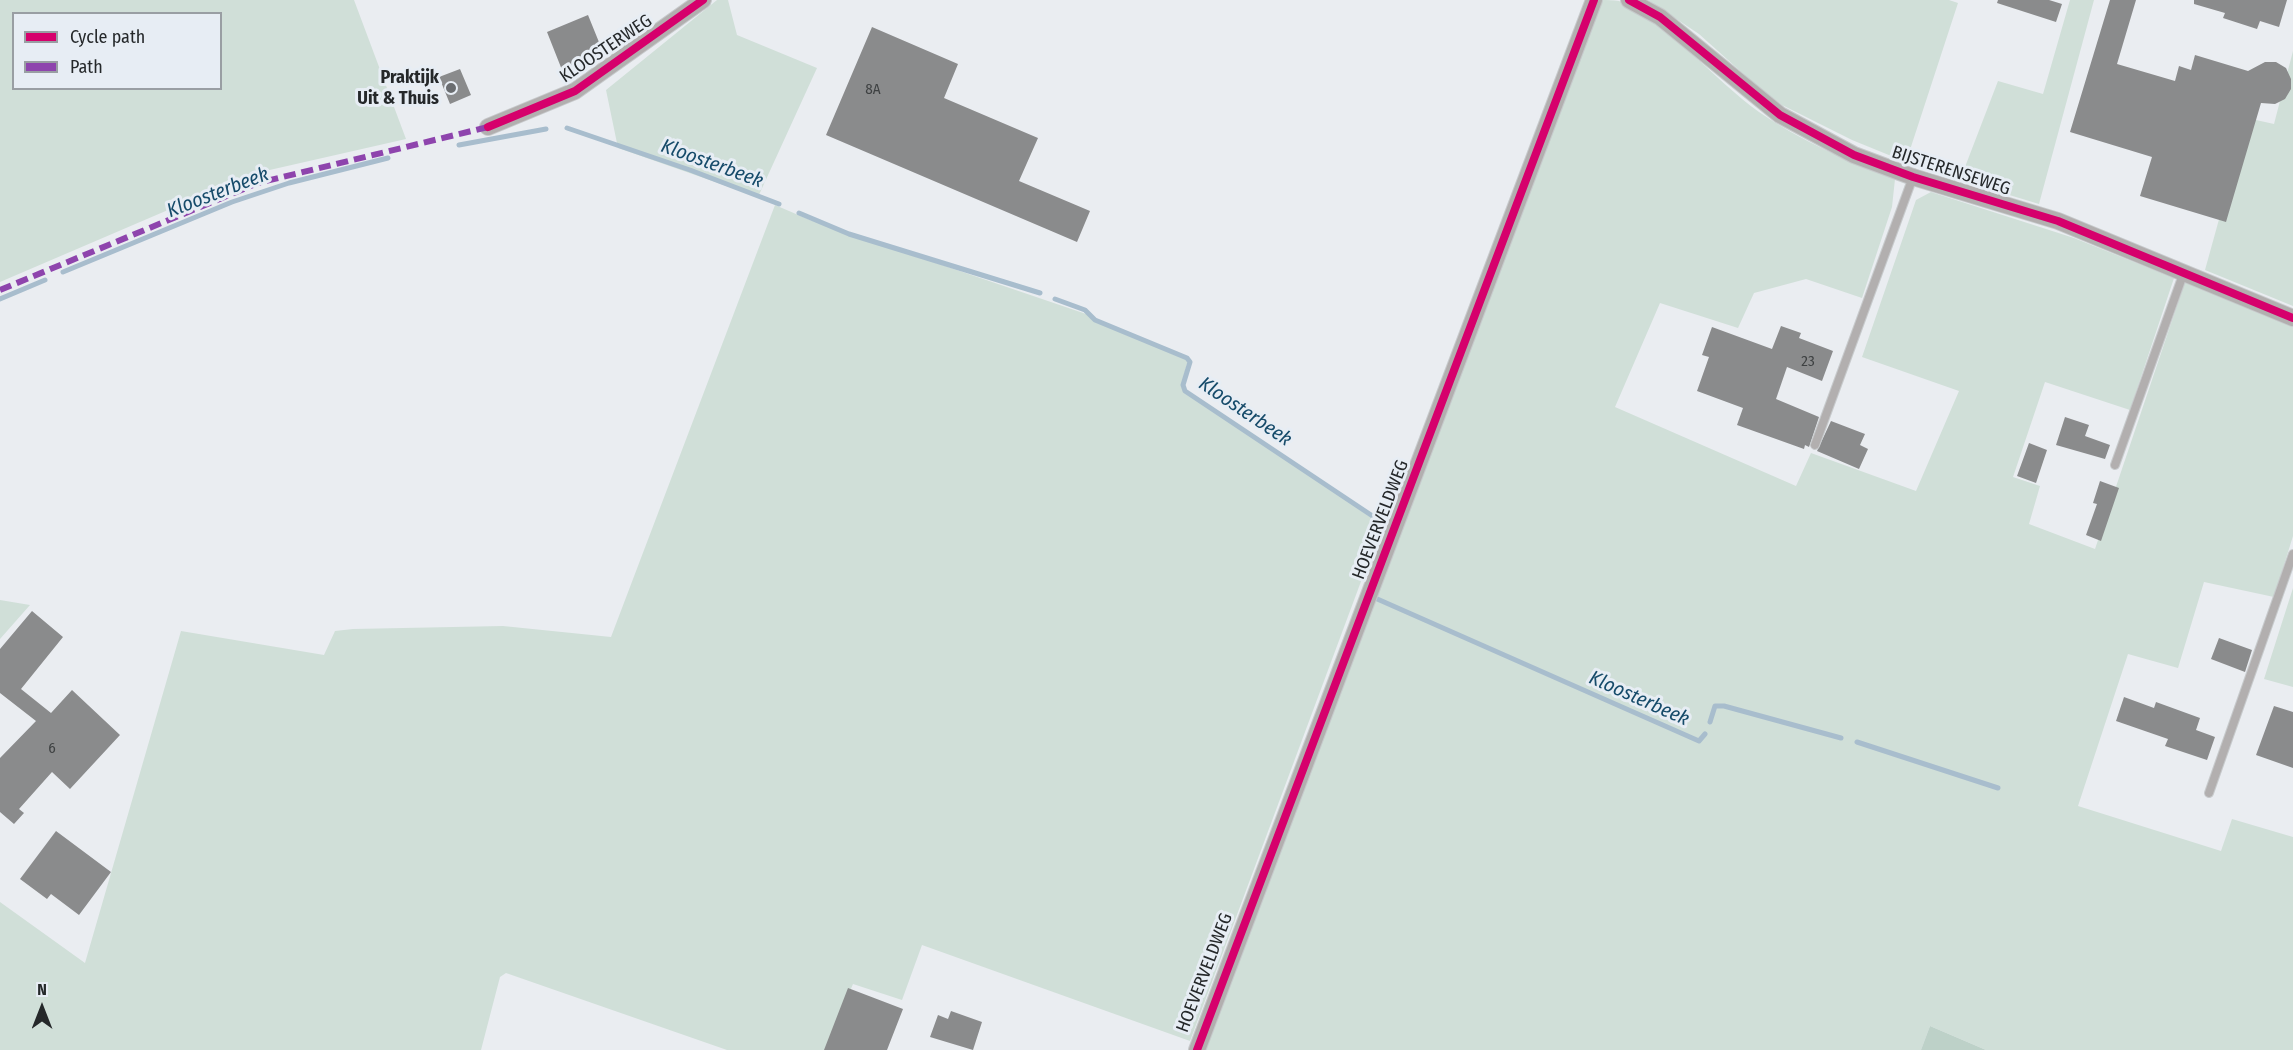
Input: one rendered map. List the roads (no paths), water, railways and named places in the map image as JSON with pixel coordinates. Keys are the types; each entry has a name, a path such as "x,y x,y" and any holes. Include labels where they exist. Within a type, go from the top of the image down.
{"street":[{"name":"KLOOSTERWEG","path":"488,128 575,91 703,0"},
{"name":"HOEVERVELDWEG","path":"1197,1050 1594,0"},
{"name":"BIJSTERENSEWEG","path":"1629,0 1660,17 1780,115 1854,155 1913,177 2058,220 2293,318"}],"lane":[{"path":"1815,445 1913,177"},
{"path":"2115,465 2184,271"},
{"path":"2209,793 2293,554"}],"waterway":[{"name":"Kloosterbeek","path":"567,128 690,170 779,204"},
{"name":"Kloosterbeek","path":"459,145 546,129"},
{"name":"Kloosterbeek","path":"63,272 232,202 289,183 388,158"},
{"name":"Kloosterbeek","path":"799,213 849,234 1040,293"},
{"name":"Kloosterbeek","path":"0,299 45,280"},
{"name":"Kloosterbeek","path":"1055,299 1085,310 1095,320 1187,358 1190,362 1183,385 1185,391 1377,519"},
{"name":"Kloosterbeek","path":"1375,595 1375,598 1699,741 1705,734"},
{"name":"Kloosterbeek","path":"1710,722 1715,706 1724,706 1841,738"},
{"name":"Kloosterbeek","path":"1857,742 1998,788"}],"place":[{"name":"Praktijk Uit & Thuis","path":"451,88"}]}
